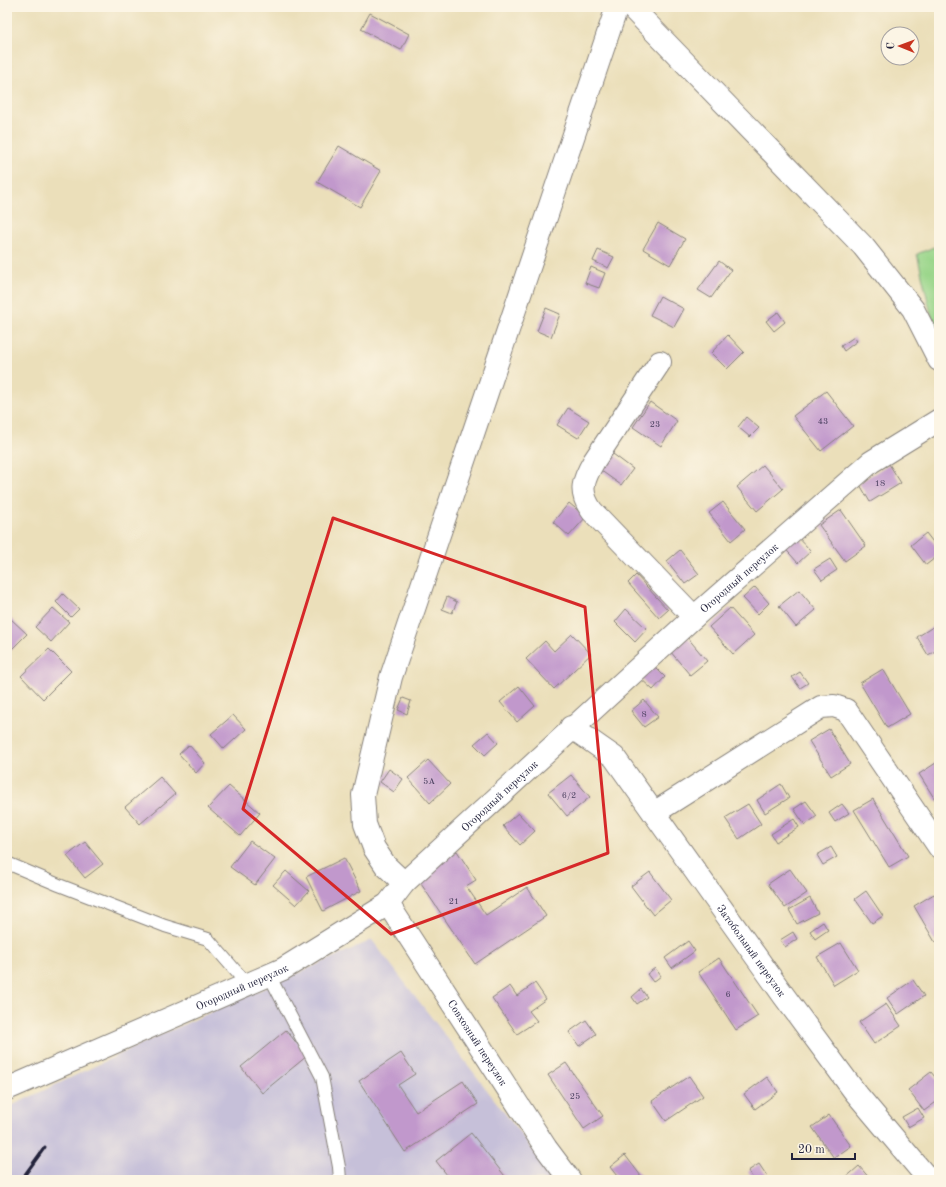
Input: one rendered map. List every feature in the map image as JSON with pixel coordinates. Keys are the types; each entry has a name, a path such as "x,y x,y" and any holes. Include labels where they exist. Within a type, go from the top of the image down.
{"street":[{"path":"404,883 386,866 374,848 365,824 363,795 391,678 617,7"},
{"path":"631,7 863,246 913,309 939,360"},
{"path":"660,362 584,477 583,493 585,501 592,511 694,617"},
{"name":"Огородный переулок","path":"7,1089 269,975 388,904 404,883 571,727 694,617 871,462 939,420"},
{"path":"654,813 821,707 834,706 846,710 939,847"},
{"name":"Затобольный переулок","path":"571,727 614,757 784,996 851,1086 929,1180"},
{"name":"Совхозный переулок","path":"388,904 546,1148 570,1180"}],"lane":[{"path":"7,863 165,926 208,939 247,984"},
{"path":"269,975 322,1077 339,1167 340,1180"}],"highlighted area":[{"path":"333,518 585,607 608,853 391,934 243,809"}],"shaded area":[{"path":"372,940 556,1180 7,1180 7,1108 158,1036"}],"green space":[{"path":"939,245 939,348 917,254"}],"building":[{"path":"370,13 409,34 401,50 361,29"},
{"path":"339,146 381,171 360,207 317,182"},
{"path":"658,223 685,239 670,265 643,249"},
{"path":"598,250 614,257 608,268 593,261"},
{"path":"719,261 731,270 711,298 698,290"},
{"path":"591,267 605,273 599,288 585,283"},
{"path":"660,296 684,309 674,327 650,315"},
{"path":"546,308 560,314 551,337 537,331"},
{"path":"778,312 785,322 774,331 766,321"},
{"path":"728,335 744,352 727,369 711,353"},
{"path":"854,337 857,341 844,351 841,346"},
{"path":"826,391 853,426 821,451 793,416"},
{"path":"650,402 677,421 661,446 633,427"},
{"path":"568,408 589,421 578,438 557,425"},
{"path":"746,417 759,428 750,437 738,427"},
{"path":"613,454 633,469 621,485 600,470"},
{"path":"889,464 901,483 870,502 859,483"},
{"path":"763,465 783,489 757,511 737,487"},
{"path":"723,502 745,529 731,541 709,513"},
{"path":"569,503 586,517 569,536 553,522"},
{"path":"841,510 866,546 845,561 819,525"},
{"path":"794,533 811,551 798,563 781,544"},
{"path":"926,533 939,550 939,555 926,565 911,545"},
{"path":"680,550 699,574 685,584 667,561"},
{"path":"830,559 837,570 822,580 814,569"},
{"path":"636,575 668,610 659,618 628,583"},
{"path":"755,587 769,603 758,614 743,598"},
{"path":"799,590 816,610 796,627 779,606"},
{"path":"63,594 79,609 71,617 56,602"},
{"path":"447,597 457,602 452,613 442,609"},
{"path":"53,608 69,622 51,642 35,627"},
{"path":"730,608 754,635 733,654 709,627"},
{"path":"626,609 647,629 635,642 615,622"},
{"path":"10,618 27,634 8,653 7,621"},
{"path":"939,623 939,649 928,655 917,637"},
{"path":"572,634 591,654 554,689 526,659 545,641 554,651"},
{"path":"687,637 707,661 690,675 670,651"},
{"path":"49,649 71,671 43,699 21,676"},
{"path":"651,663 665,677 653,690 638,676"},
{"path":"883,669 910,714 887,728 860,683"},
{"path":"800,672 808,683 800,688 792,677"},
{"path":"519,686 535,706 517,722 500,702"},
{"path":"403,698 411,701 407,714 398,710"},
{"path":"644,700 658,717 644,727 631,711"},
{"path":"233,715 246,729 224,749 211,734"},
{"path":"829,729 850,764 831,776 809,741"},
{"path":"488,732 498,743 485,755 474,744"},
{"path":"189,745 205,763 196,773 179,754"},
{"path":"428,760 450,784 430,803 408,778"},
{"path":"939,761 939,800 936,801 919,774"},
{"path":"389,769 403,779 394,792 380,782"},
{"path":"571,775 590,797 567,816 548,793"},
{"path":"160,777 175,794 140,824 125,807"},
{"path":"781,784 789,798 765,813 757,800"},
{"path":"229,786 260,813 240,836 208,808"},
{"path":"873,799 908,856 889,867 854,810"},
{"path":"806,801 817,816 805,825 794,809"},
{"path":"748,804 761,824 739,839 725,818"},
{"path":"842,804 849,813 835,822 829,813"},
{"path":"518,813 535,831 520,845 503,826"},
{"path":"794,819 799,827 776,842 771,834"},
{"path":"250,841 275,859 255,885 230,867"},
{"path":"85,842 103,864 85,878 67,856"},
{"path":"831,847 837,857 823,865 817,855"},
{"path":"457,851 476,880 466,886 486,915 527,887 546,916 475,964 417,878"},
{"path":"344,858 361,891 323,911 306,877"},
{"path":"790,869 807,893 785,908 768,884"},
{"path":"286,871 309,891 296,905 273,885"},
{"path":"650,872 671,900 653,915 631,886"},
{"path":"866,891 883,916 872,923 855,899"},
{"path":"934,894 939,903 939,940 935,942 914,906"},
{"path":"810,898 818,913 797,924 789,910"},
{"path":"823,922 828,930 815,939 810,931"},
{"path":"793,932 797,939 785,947 780,940"},
{"path":"688,941 695,951 672,968 665,958"},
{"path":"841,943 858,970 834,985 817,957"},
{"path":"719,958 758,1016 736,1030 698,972"},
{"path":"655,968 661,976 653,982 647,974"},
{"path":"913,980 924,996 898,1014 887,998"},
{"path":"535,983 546,999 529,1011 537,1021 517,1034 492,998 510,986 517,996"},
{"path":"641,989 647,997 637,1004 632,997"},
{"path":"886,1004 901,1026 874,1044 859,1022"},
{"path":"586,1020 596,1034 579,1046 569,1032"},
{"path":"286,1030 307,1056 262,1093 241,1067"},
{"path":"401,1053 415,1074 398,1085 416,1112 463,1081 478,1104 405,1152 359,1081"},
{"path":"566,1063 603,1116 584,1129 548,1075"},
{"path":"931,1072 939,1082 939,1100 924,1111 908,1090"},
{"path":"689,1076 703,1096 666,1121 652,1101"},
{"path":"767,1077 778,1092 755,1109 744,1094"},
{"path":"918,1108 924,1118 908,1127 902,1117"},
{"path":"829,1115 851,1146 834,1158 812,1127"},
{"path":"471,1133 508,1180 451,1180 436,1161"},
{"path":"625,1155 644,1180 620,1180 610,1167"},
{"path":"759,1164 769,1179 768,1180 754,1180 748,1171"},
{"path":"859,1166 871,1180 843,1180"}],"railway":[{"path":"21,1180 45,1147"}]}
